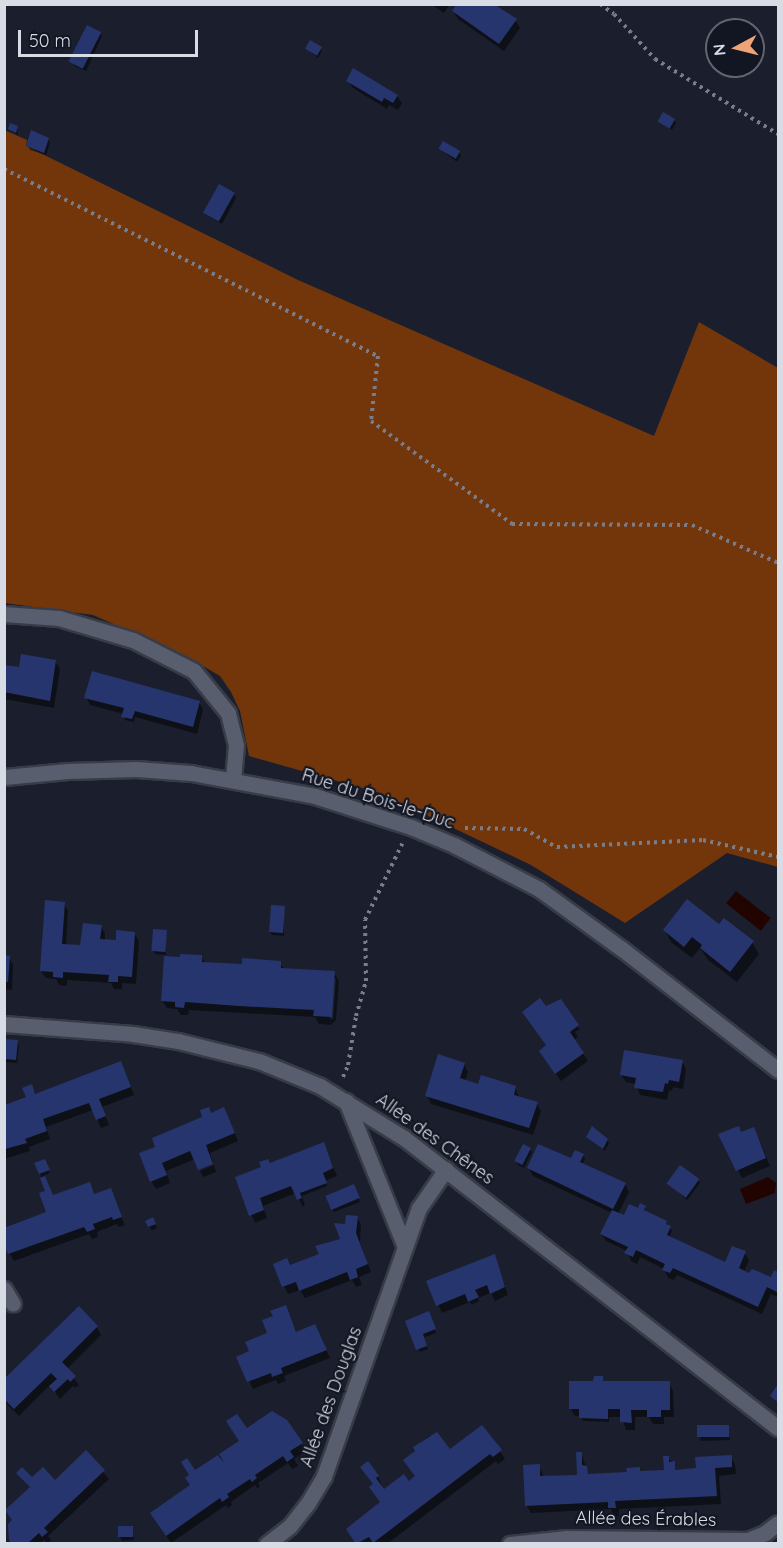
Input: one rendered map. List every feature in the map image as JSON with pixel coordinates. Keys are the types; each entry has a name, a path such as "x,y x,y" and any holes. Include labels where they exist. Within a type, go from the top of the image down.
{"street":[{"path":"4,614 59,618 133,640 194,671 228,713 236,745 233,780"},
{"name":"Rue du Bois-le-Duc","path":"4,777 68,771 136,770 233,780 315,796 411,827 454,845 539,890 622,949 778,1070"},
{"name":"Allée des Chênes","path":"4,1024 133,1034 218,1049 293,1073 341,1098 396,1131 778,1428"},
{"path":"341,1098 405,1247"},
{"name":"Allée des Douglas","path":"267,1544 290,1526 308,1503 324,1476 419,1208 446,1169"},
{"path":"4,1289 13,1304"},
{"name":"Allée des Érables","path":"510,1544 567,1538 748,1540 765,1533 778,1523"}],"path":[{"path":"600,4 614,14 655,59 778,134"},
{"path":"4,169 378,356 371,421 512,524 692,525 778,563"},
{"path":"341,1098 366,981 365,920 411,827"},
{"path":"456,828 524,829 557,847 703,840 778,857"}],"shaded area":[{"path":"4,130 27,140 26,146 298,280 654,436 699,322 778,368 778,867 727,853 625,923 531,865 380,793 249,756 240,711 231,692 220,676 186,656 93,615 5,603"},
{"path":"736,891 771,918 761,931 726,904"},
{"path":"768,1177 776,1183 775,1193 746,1204 740,1189"}],"building":[{"path":"456,5 495,5 517,19 499,44 452,11"},
{"path":"87,25 101,32 83,69 68,62"},
{"path":"310,40 322,47 317,56 305,49"},
{"path":"353,68 398,95 393,103 384,98 382,102 346,81"},
{"path":"663,112 675,119 670,129 658,122"},
{"path":"10,123 18,126 16,133 8,129"},
{"path":"31,130 49,138 44,153 26,146"},
{"path":"443,141 460,151 456,159 438,149"},
{"path":"219,184 235,193 219,222 203,213"},
{"path":"21,654 56,660 50,701 4,692 4,665 19,667"},
{"path":"92,671 200,701 193,727 135,711 132,719 121,717 124,708 84,698"},
{"path":"687,899 719,924 724,918 754,941 730,972 700,948 702,945 692,937 684,947 663,930"},
{"path":"45,900 65,902 62,944 80,945 83,923 102,925 100,939 116,940 116,930 135,932 132,977 118,976 118,982 108,982 109,975 63,972 63,978 53,977 53,972 40,971"},
{"path":"271,905 285,906 283,933 269,932"},
{"path":"153,929 167,930 165,952 151,951"},
{"path":"180,954 202,955 202,962 242,964 242,958 281,961 281,968 335,971 332,1017 313,1016 314,1010 185,1002 184,1008 175,1007 175,1002 161,1001 164,956 180,957"},
{"path":"4,955 10,956 8,982 4,982"},
{"path":"540,998 546,1006 561,999 579,1025 570,1032 584,1053 555,1074 539,1051 546,1045 522,1012"},
{"path":"4,1039 18,1040 16,1060 4,1059"},
{"path":"624,1050 683,1060 679,1082 669,1080 668,1084 665,1083 663,1092 634,1088 636,1078 620,1075"},
{"path":"438,1054 465,1063 460,1078 478,1084 481,1075 516,1086 514,1095 538,1102 529,1128 425,1096"},
{"path":"121,1061 131,1087 99,1099 106,1116 96,1120 89,1103 43,1119 47,1131 25,1139 27,1143 5,1149 5,1105 26,1097 22,1088 32,1084 35,1094"},
{"path":"209,1107 211,1113 224,1107 235,1133 206,1145 213,1164 198,1170 190,1151 162,1163 167,1175 150,1182 139,1153 155,1147 152,1138 202,1117 200,1110"},
{"path":"592,1126 608,1139 603,1149 586,1137"},
{"path":"739,1126 741,1132 754,1127 766,1158 736,1171 718,1134"},
{"path":"324,1142 333,1168 323,1173 327,1183 300,1193 302,1198 297,1200 291,1186 260,1198 264,1210 249,1216 235,1177 261,1167 259,1162 268,1159 270,1163"},
{"path":"523,1144 531,1148 522,1165 514,1161"},
{"path":"538,1144 571,1158 575,1150 584,1154 580,1162 626,1183 613,1209 527,1168"},
{"path":"45,1159 50,1170 39,1174 34,1163"},
{"path":"680,1165 699,1179 686,1198 666,1184"},
{"path":"45,1176 53,1195 90,1182 94,1194 111,1188 122,1217 113,1220 112,1217 93,1224 95,1229 87,1232 84,1227 8,1254 4,1245 4,1228 46,1212 39,1193 45,1191 40,1178"},
{"path":"354,1184 360,1198 331,1210 325,1196"},
{"path":"640,1203 646,1206 644,1210 667,1221 666,1224 671,1226 667,1235 725,1262 732,1246 746,1251 739,1268 749,1273 752,1269 771,1277 774,1270 778,1272 777,1292 767,1287 758,1307 673,1268 670,1273 662,1270 665,1264 636,1250 633,1257 624,1253 628,1247 600,1234 612,1210 624,1215 629,1204 638,1208"},
{"path":"346,1215 358,1216 356,1233 368,1264 356,1269 358,1277 350,1280 347,1272 299,1291 296,1282 282,1287 273,1264 287,1258 290,1265 319,1254 315,1246 340,1239 334,1223 345,1224"},
{"path":"153,1217 156,1224 148,1227 145,1221"},
{"path":"495,1254 505,1287 490,1294 487,1285 475,1290 479,1297 468,1302 465,1294 436,1306 426,1281"},
{"path":"286,1305 296,1332 315,1324 327,1350 281,1368 283,1373 272,1377 271,1373 247,1382 236,1357 249,1351 245,1342 267,1333 262,1320 273,1316 270,1311"},
{"path":"79,1306 98,1326 62,1362 76,1376 70,1382 68,1379 54,1392 49,1386 57,1379 51,1373 14,1409 4,1399 4,1379"},
{"path":"429,1311 436,1329 423,1334 427,1346 416,1350 405,1321"},
{"path":"594,1376 603,1376 603,1381 670,1381 670,1410 661,1410 661,1417 647,1417 647,1410 631,1410 632,1423 620,1422 620,1409 608,1409 608,1419 579,1418 579,1409 569,1409 569,1381 593,1381"},
{"path":"778,1384 778,1402 770,1396"},
{"path":"272,1411 287,1420 303,1443 290,1451 294,1457 287,1462 283,1456 255,1475 257,1478 252,1482 250,1479 227,1494 229,1497 222,1502 220,1498 166,1536 150,1513 190,1485 185,1478 189,1475 181,1462 187,1458 195,1470 218,1455 224,1463 219,1454 239,1441 226,1421 237,1414 247,1428"},
{"path":"482,1425 502,1450 493,1457 490,1454 373,1543 369,1537 356,1544 346,1529 380,1502 369,1487 373,1484 360,1467 368,1461 379,1476 376,1478 384,1489 404,1474 409,1481 415,1476 403,1460 415,1451 413,1447 437,1432 450,1449"},
{"path":"697,1425 729,1425 729,1437 697,1437"},
{"path":"86,1450 105,1470 44,1528 48,1532 42,1537 39,1533 27,1544 12,1544 9,1540 8,1524 12,1520 5,1510 30,1487 16,1473 22,1467 32,1477 43,1467 55,1480"},
{"path":"576,1452 582,1452 582,1465 587,1466 588,1474 627,1472 626,1468 640,1467 640,1471 664,1470 663,1456 669,1456 669,1462 675,1461 675,1470 696,1468 695,1457 732,1455 732,1467 715,1468 717,1496 615,1501 616,1508 608,1508 608,1502 525,1506 523,1465 540,1464 540,1476 577,1475"},
{"path":"118,1526 133,1526 133,1537 118,1537"}]}
